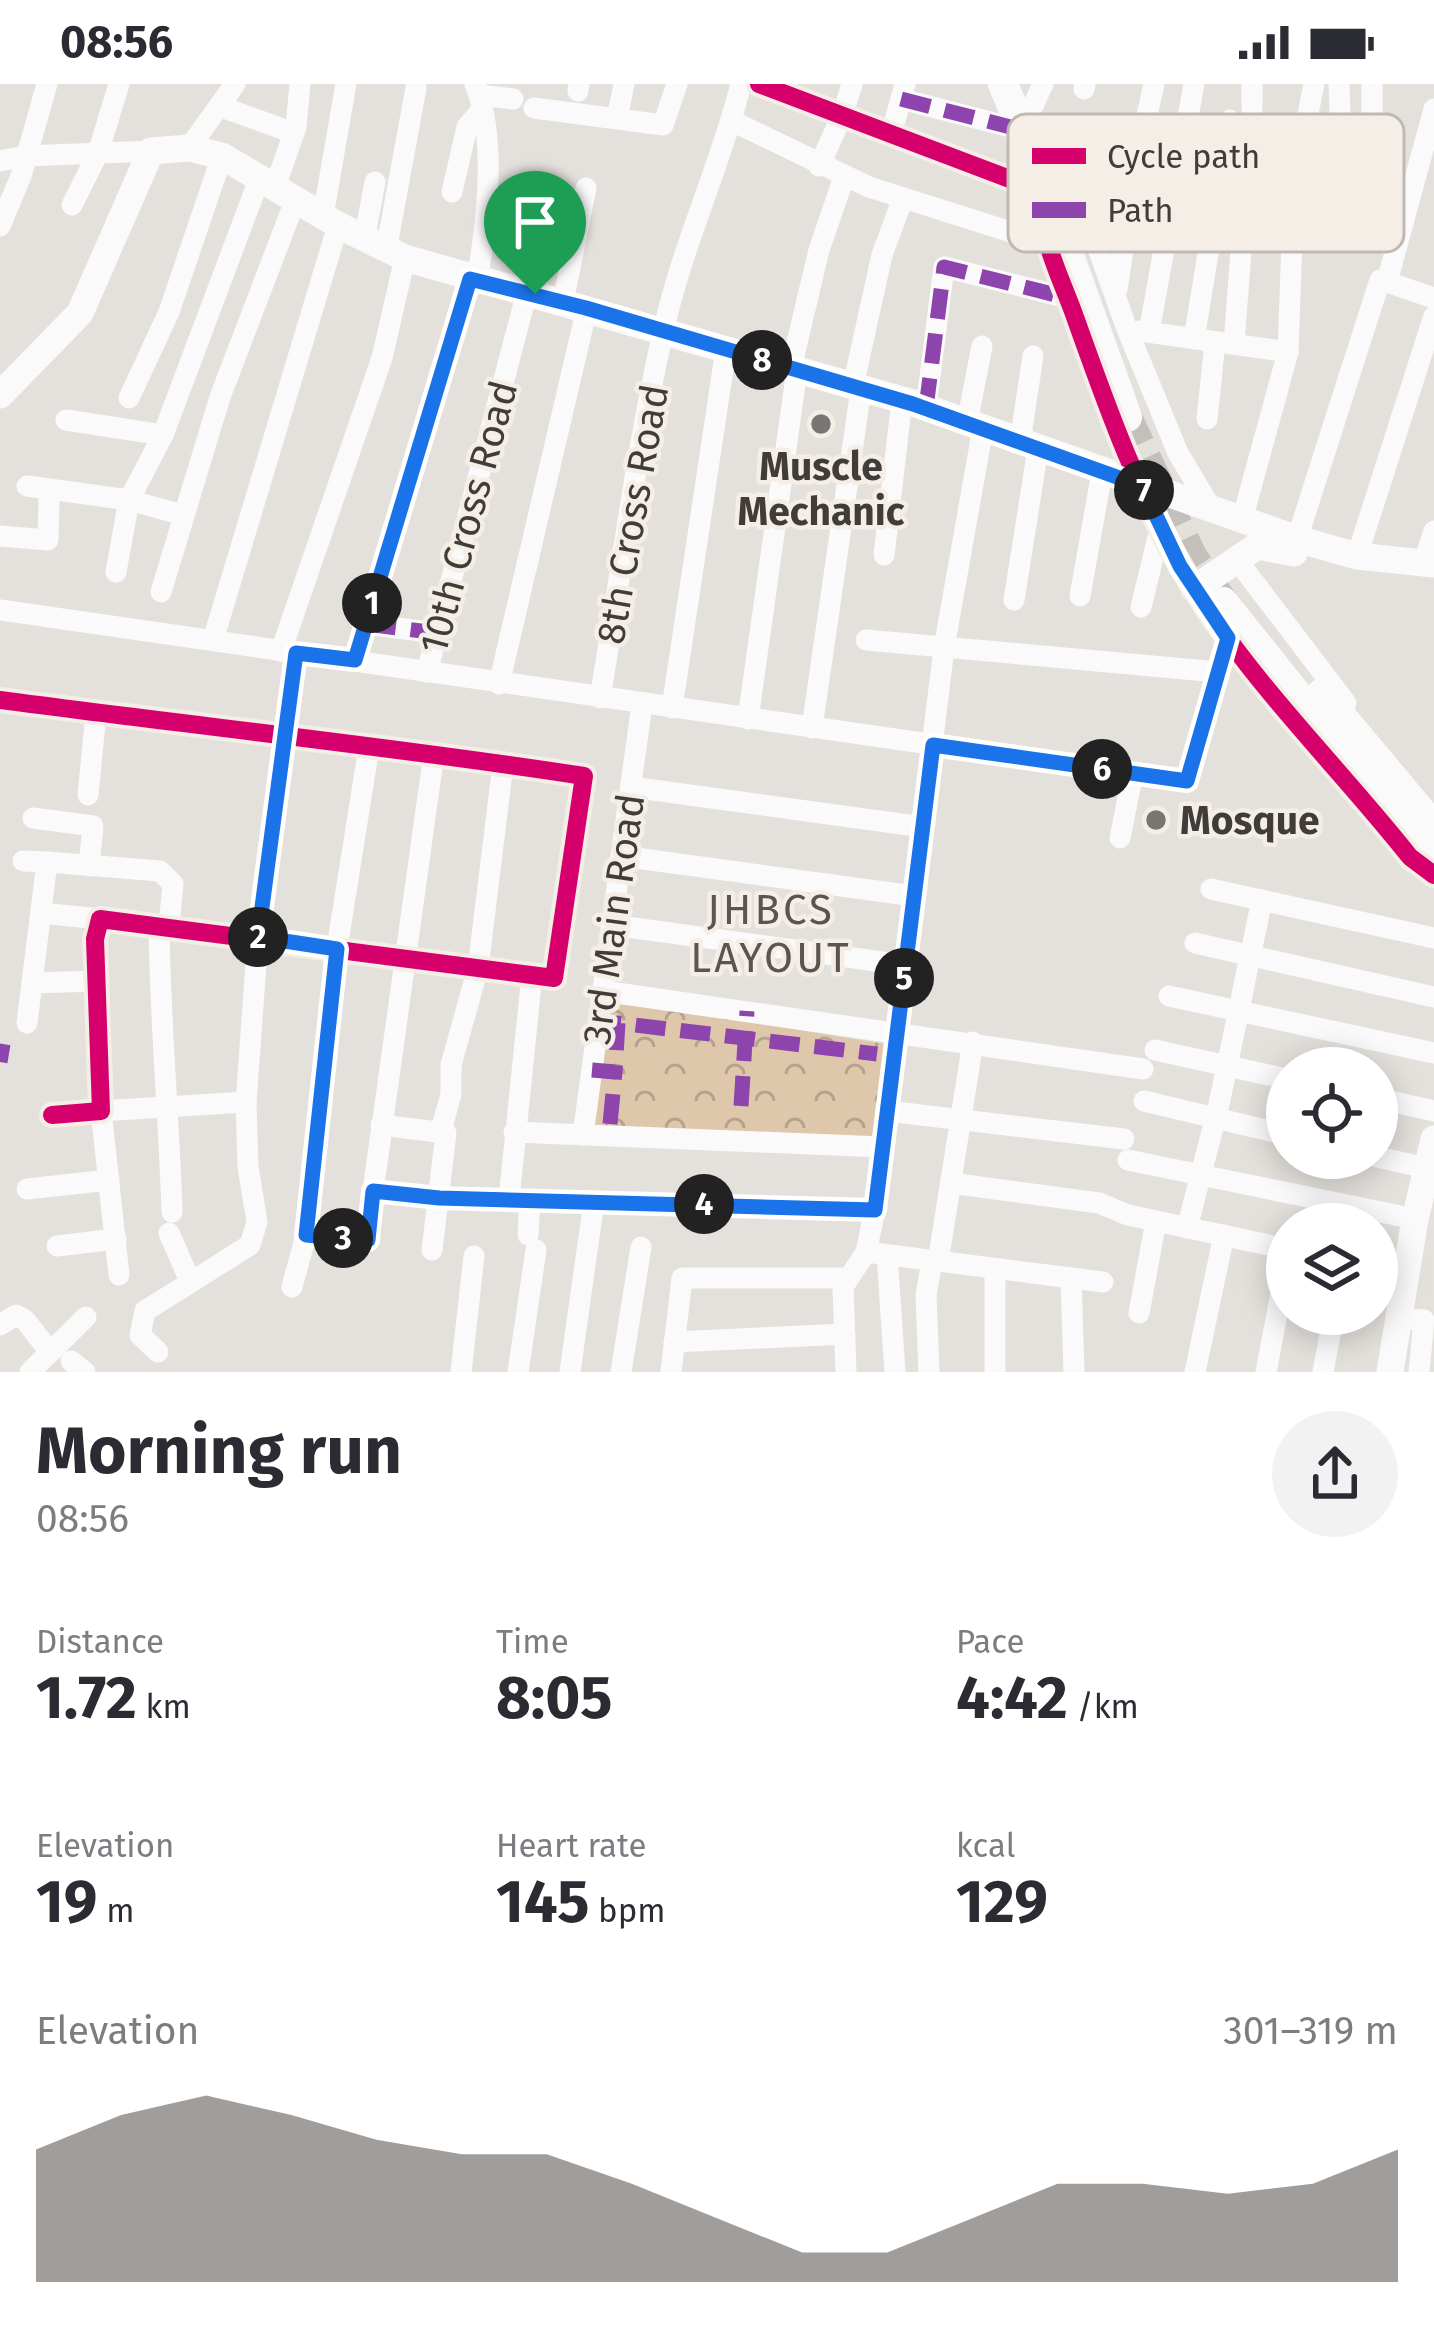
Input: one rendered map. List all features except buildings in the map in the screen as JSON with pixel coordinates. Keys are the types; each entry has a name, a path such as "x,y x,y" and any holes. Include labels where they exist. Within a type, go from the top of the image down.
{"highway":[{"path":"1003,84 1029,103"},
{"path":"1075,252 1135,414"},
{"path":"1224,587 1434,827"},
{"path":"1224,587 1434,866"}],"main road":[{"path":"0,394 80,313 151,151 189,148 222,156 385,250 914,404 1297,539 1357,556 1430,568"},
{"path":"1224,587 1248,550 1266,545 1354,568 1430,568"},
{"path":"1390,1372 1418,1319 1405,1274 1434,1139"}],"street":[{"path":"0,226 47,84"},
{"path":"72,205 98,153 119,84"},
{"path":"189,148 235,84"},
{"path":"161,592 294,133 300,84"},
{"path":"212,640 330,221 346,84"},
{"path":"616,118 625,84"},
{"path":"479,96 663,125 677,84"},
{"name":"8th Cross Road","path":"600,698 663,331 687,237 732,121 741,84"},
{"path":"759,84 1008,178"},
{"path":"819,166 852,84"},
{"path":"1147,114 1154,84"},
{"path":"1187,114 1194,84"},
{"path":"1252,84 1252,109"},
{"path":"1308,114 1314,84"},
{"path":"1339,84 1340,114"},
{"path":"158,1352 140,1335 145,1310 250,1245 257,1222 245,1102 289,652 382,358 385,250 416,88"},
{"path":"890,135 903,91 1029,103"},
{"path":"452,192 479,96"},
{"path":"355,660 474,279 488,220 479,96"},
{"path":"219,106 294,133"},
{"path":"1404,219 1434,109"},
{"path":"732,121 844,177 1008,231"},
{"path":"0,160 151,151"},
{"path":"128,398 169,312 222,156"},
{"path":"748,719 794,369 819,250 844,177"},
{"path":"375,182 385,250"},
{"path":"116,572 129,500 276,188"},
{"path":"553,299 586,188"},
{"path":"499,684 553,299 552,196"},
{"path":"812,728 857,387 882,255 903,198"},
{"path":"1052,252 1122,448 1161,524 1356,716 1434,806"},
{"path":"1100,252 1116,295 1138,331 1178,452 1212,510"},
{"path":"1116,295 1123,252"},
{"path":"1138,331 1156,252"},
{"path":"1208,419 1220,252"},
{"path":"1214,342 1240,252"},
{"path":"1242,520 1288,352 1292,252"},
{"path":"1387,282 1395,252"},
{"path":"884,555 944,267 1068,298"},
{"path":"1297,539 1380,280 1434,298"},
{"name":"10th Cross Road","path":"427,672 553,299"},
{"path":"1357,556 1434,316"},
{"path":"1138,331 1288,352"},
{"path":"895,1372 875,1210 982,346"},
{"path":"671,708 726,349"},
{"path":"1014,600 1033,356"},
{"path":"66,421 163,435"},
{"path":"1080,596 1102,472"},
{"path":"27,486 129,500 183,514"},
{"path":"0,536 48,540 49,500"},
{"path":"1141,607 1161,524"},
{"path":"1430,568 1434,530"},
{"path":"0,610 1187,781 1228,638 1224,587"},
{"path":"366,624 437,633"},
{"path":"1228,638 1410,856 1434,875"},
{"path":"866,640 1218,672"},
{"path":"0,700 584,776 554,978 41,913"},
{"name":"3rd Main Road","path":"583,1135 642,704"},
{"path":"89,866 96,713"},
{"path":"292,1286 306,1235 337,949 369,747"},
{"path":"306,1235 368,1240 434,753"},
{"path":"441,1131 451,1094 451,1065 478,968 503,764"},
{"path":"1120,838 1133,773"},
{"path":"631,787 923,827"},
{"path":"33,818 91,813"},
{"path":"621,856 914,896"},
{"path":"23,862 160,871 173,884 164,926 160,1017 169,1108 171,1222 190,1281"},
{"path":"27,1023 47,862"},
{"path":"1211,890 1434,938"},
{"path":"1187,1228 1216,1118 1262,901"},
{"path":"100,919 95,939 101,1111 119,1275"},
{"path":"612,926 905,965"},
{"path":"1195,943 1434,997"},
{"path":"518,1372 532,1243 519,1199 514,1132 532,975"},
{"path":"32,982 97,981"},
{"path":"603,991 973,1042 1227,1066 1266,1074"},
{"path":"1169,996 1434,1053"},
{"path":"929,1372 926,1294 951,1183 973,1042"},
{"path":"1144,1101 1266,1130"},
{"path":"52,1115 245,1102"},
{"path":"1398,1103 1434,1111"},
{"path":"887,1111 961,1118 1126,1149 1201,1175 1415,1219"},
{"path":"381,1125 441,1131 447,1138 432,1250"},
{"path":"514,1132 883,1147"},
{"path":"1398,1161 1427,1168"},
{"path":"27,1190 109,1180"},
{"path":"951,1183 1099,1203 1156,1221 1266,1244"},
{"path":"373,1191 439,1198 875,1210"},
{"path":"570,1372 594,1201"},
{"path":"1138,1313 1156,1221"},
{"path":"1191,1360 1224,1235"},
{"path":"58,1246 116,1239"},
{"path":"621,1372 641,1247"},
{"path":"846,1372 843,1286 877,1254 1103,1282"},
{"path":"460,1372 474,1256"},
{"path":"995,1269 995,1372"},
{"path":"1398,1272 1405,1274"},
{"path":"671,1372 682,1278 848,1278"},
{"path":"1071,1278 1074,1372"},
{"path":"0,1325 16,1315 26,1320 69,1362"},
{"path":"69,1362 86,1317"},
{"path":"1418,1319 1419,1372"},
{"path":"674,1342 844,1334"},
{"path":"1266,1372 1273,1335"},
{"path":"1323,1372 1330,1335"},
{"path":"30,1372 69,1362"}],"green space":[{"path":"607,998 885,1044 876,1140 586,1127"}],"tunnel":[{"path":"1127,417 1192,556 1223,602"}],"marked path":[{"path":"901,99 1008,126"},
{"path":"535,294 552,196"},
{"path":"926,408 944,267 1068,298"},
{"path":"366,624 437,633"},
{"path":"741,1106 747,1011"},
{"path":"592,1070 615,1072 618,1023 877,1054"},
{"path":"0,1062 3,1044"},
{"path":"610,1124 615,1072"}],"cycle path":[{"path":"759,84 1008,178"},
{"path":"1050,252 1126,454 1192,585 1268,691 1410,857 1434,875"},
{"path":"0,700 584,776 554,978 100,919 95,939 101,1111 52,1115"}],"place":[{"name":"Muscle Mechanic","path":"821,424"},
{"name":"Mosque","path":"1156,820"}],"district":[{"name":"JHBCS LAYOUT","path":"771,933"}],"route":[{"path":"470,279 535,294 913,404 1142,486 1180,566 1228,638 1187,781 933,745 875,1210 439,1198 373,1191 368,1240 306,1235 337,949 258,937 296,653 355,660 470,279"}]}
